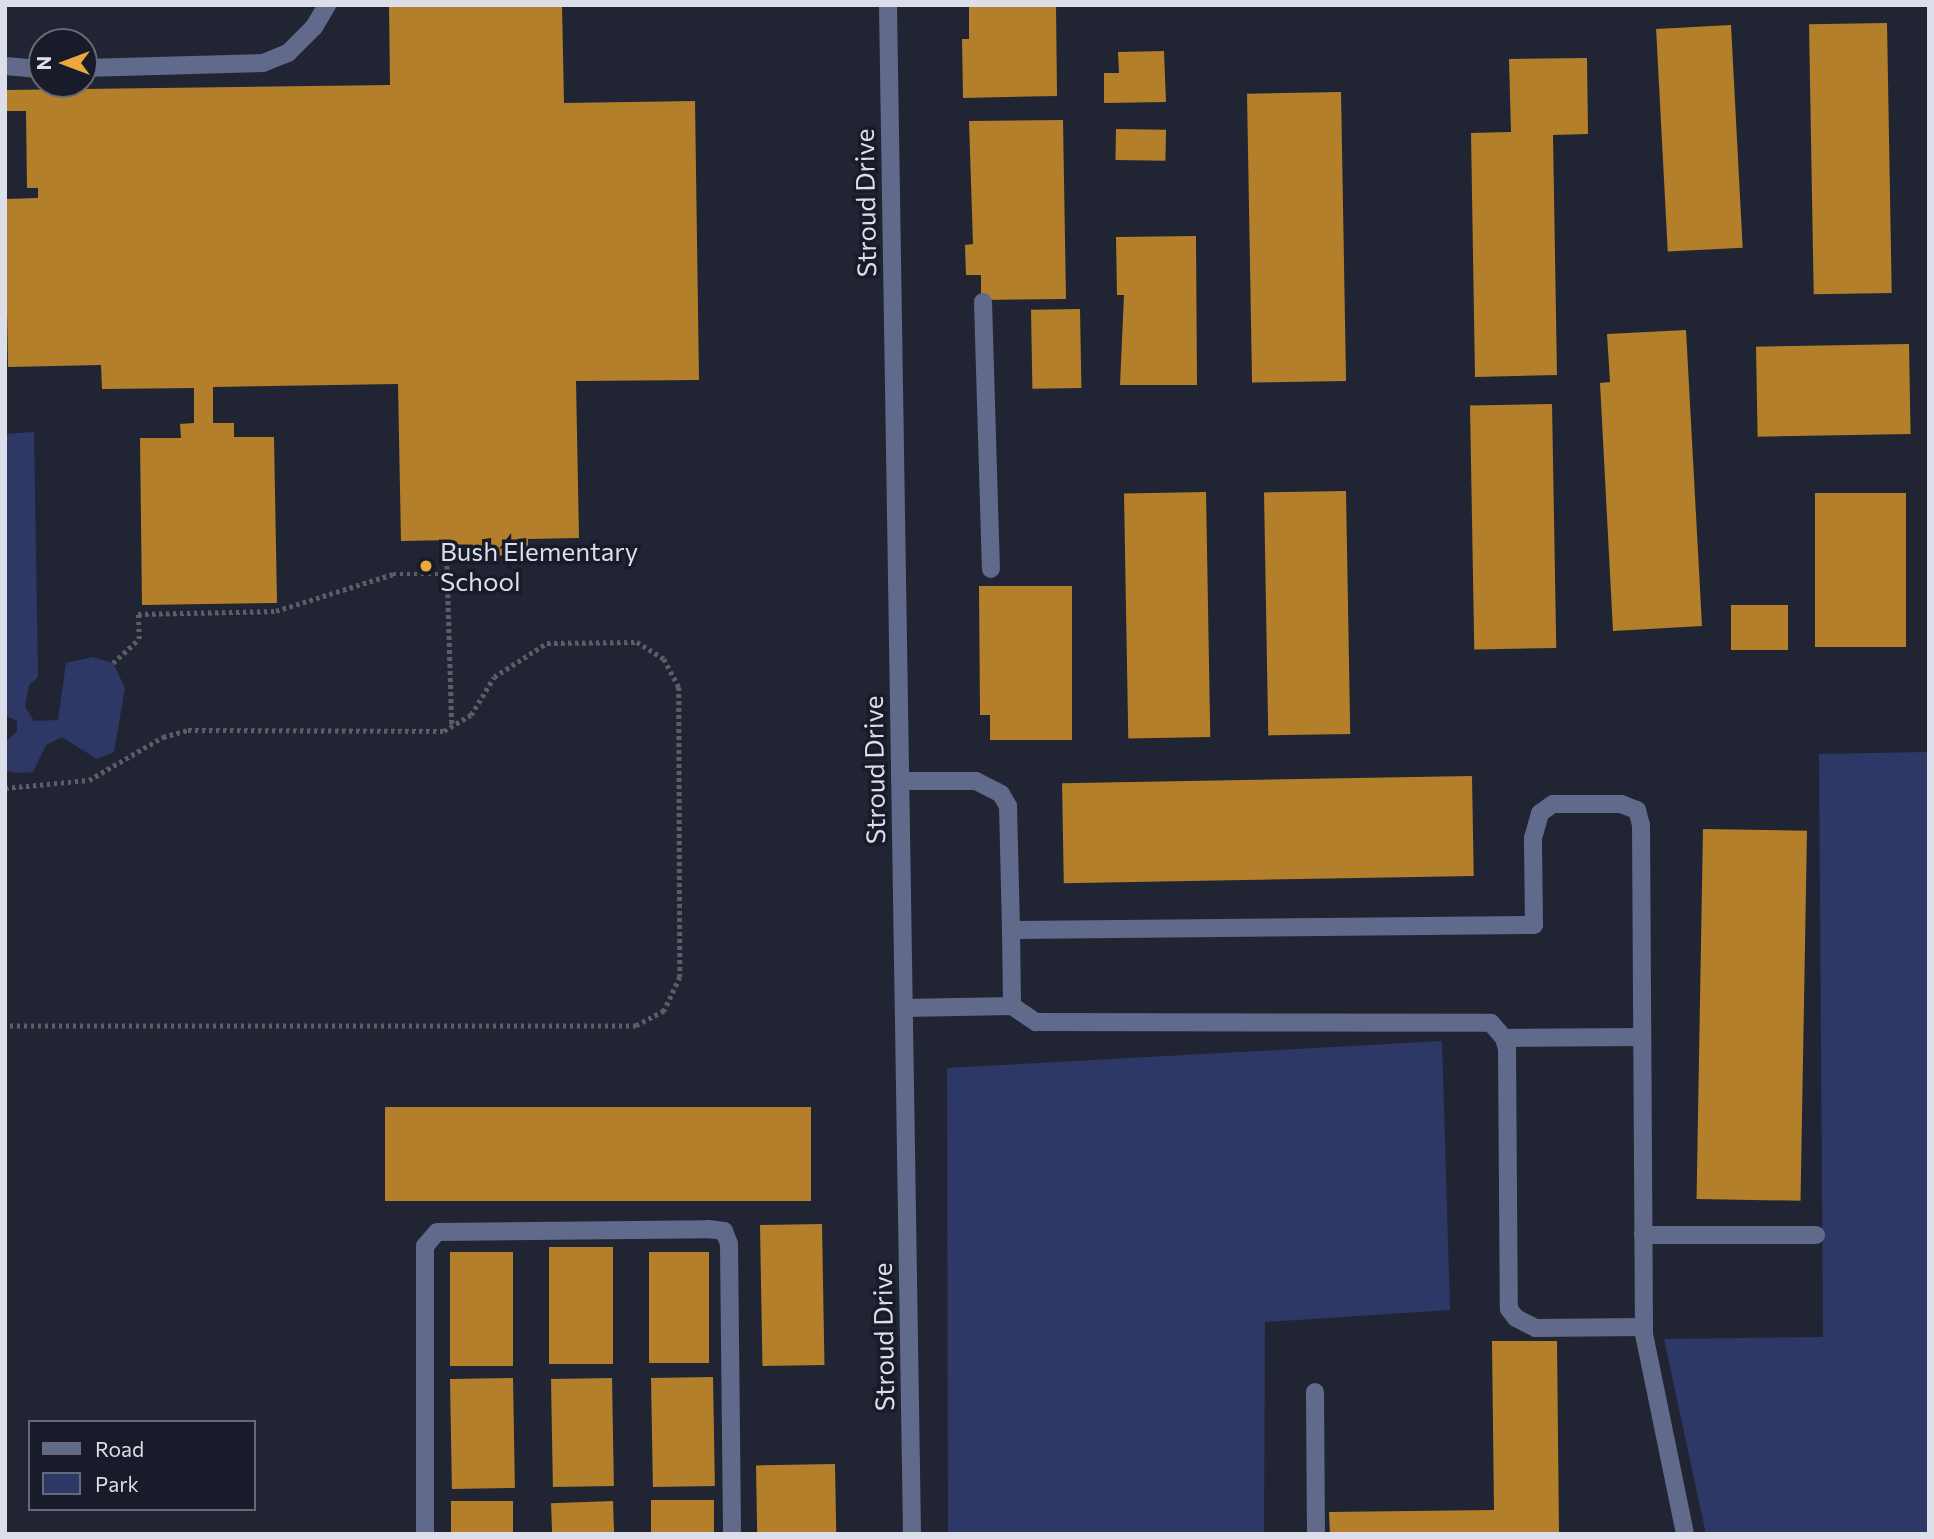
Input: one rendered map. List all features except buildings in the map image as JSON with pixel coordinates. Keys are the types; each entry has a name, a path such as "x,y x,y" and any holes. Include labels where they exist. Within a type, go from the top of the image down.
{"street":[{"path":"98,68 263,63 288,53 314,27 327,5"},
{"name":"Stroud Drive","path":"888,5 912,1534"},
{"path":"5,66 28,68"},
{"path":"983,302 991,569"},
{"path":"900,781 976,781 1001,794 1008,806 1012,1006"},
{"path":"1011,930 1534,925 1534,829 1540,813 1553,804 1627,805 1637,810 1641,825 1644,1328 1685,1534"},
{"path":"904,1008 1012,1006 1037,1022 1480,1020 1491,1023 1504,1038 1510,1309 1516,1318 1536,1328 1644,1328"},
{"path":"1504,1038 1642,1037"},
{"path":"425,1534 425,1246 437,1232 708,1229 724,1231 729,1244 732,1534"},
{"path":"1643,1235 1816,1235"},
{"path":"1315,1392 1316,1534"}],"path":[{"path":"447,559 452,727"},
{"path":"113,663 139,639 138,614 276,611 393,574 447,574"},
{"path":"5,788 89,780 163,737 188,730 444,731 471,715 494,677 547,643 621,639 637,642 664,659 679,687 680,977 664,1011 636,1026 5,1026"}],"green space":[{"path":"34,432 38,677 29,685 25,707 34,721 58,720 66,663 93,657 113,663 125,688 114,752 97,759 62,737 46,745 33,772 18,773 5,771 5,743 17,731 17,721 5,715 5,434"},
{"path":"1929,752 1929,1534 1706,1534 1664,1339 1823,1337 1819,754"},
{"path":"1442,1041 1450,1310 1265,1322 1264,1534 948,1534 947,1068"}],"place":[{"name":"Bush Elementary School","path":"426,566"}]}
